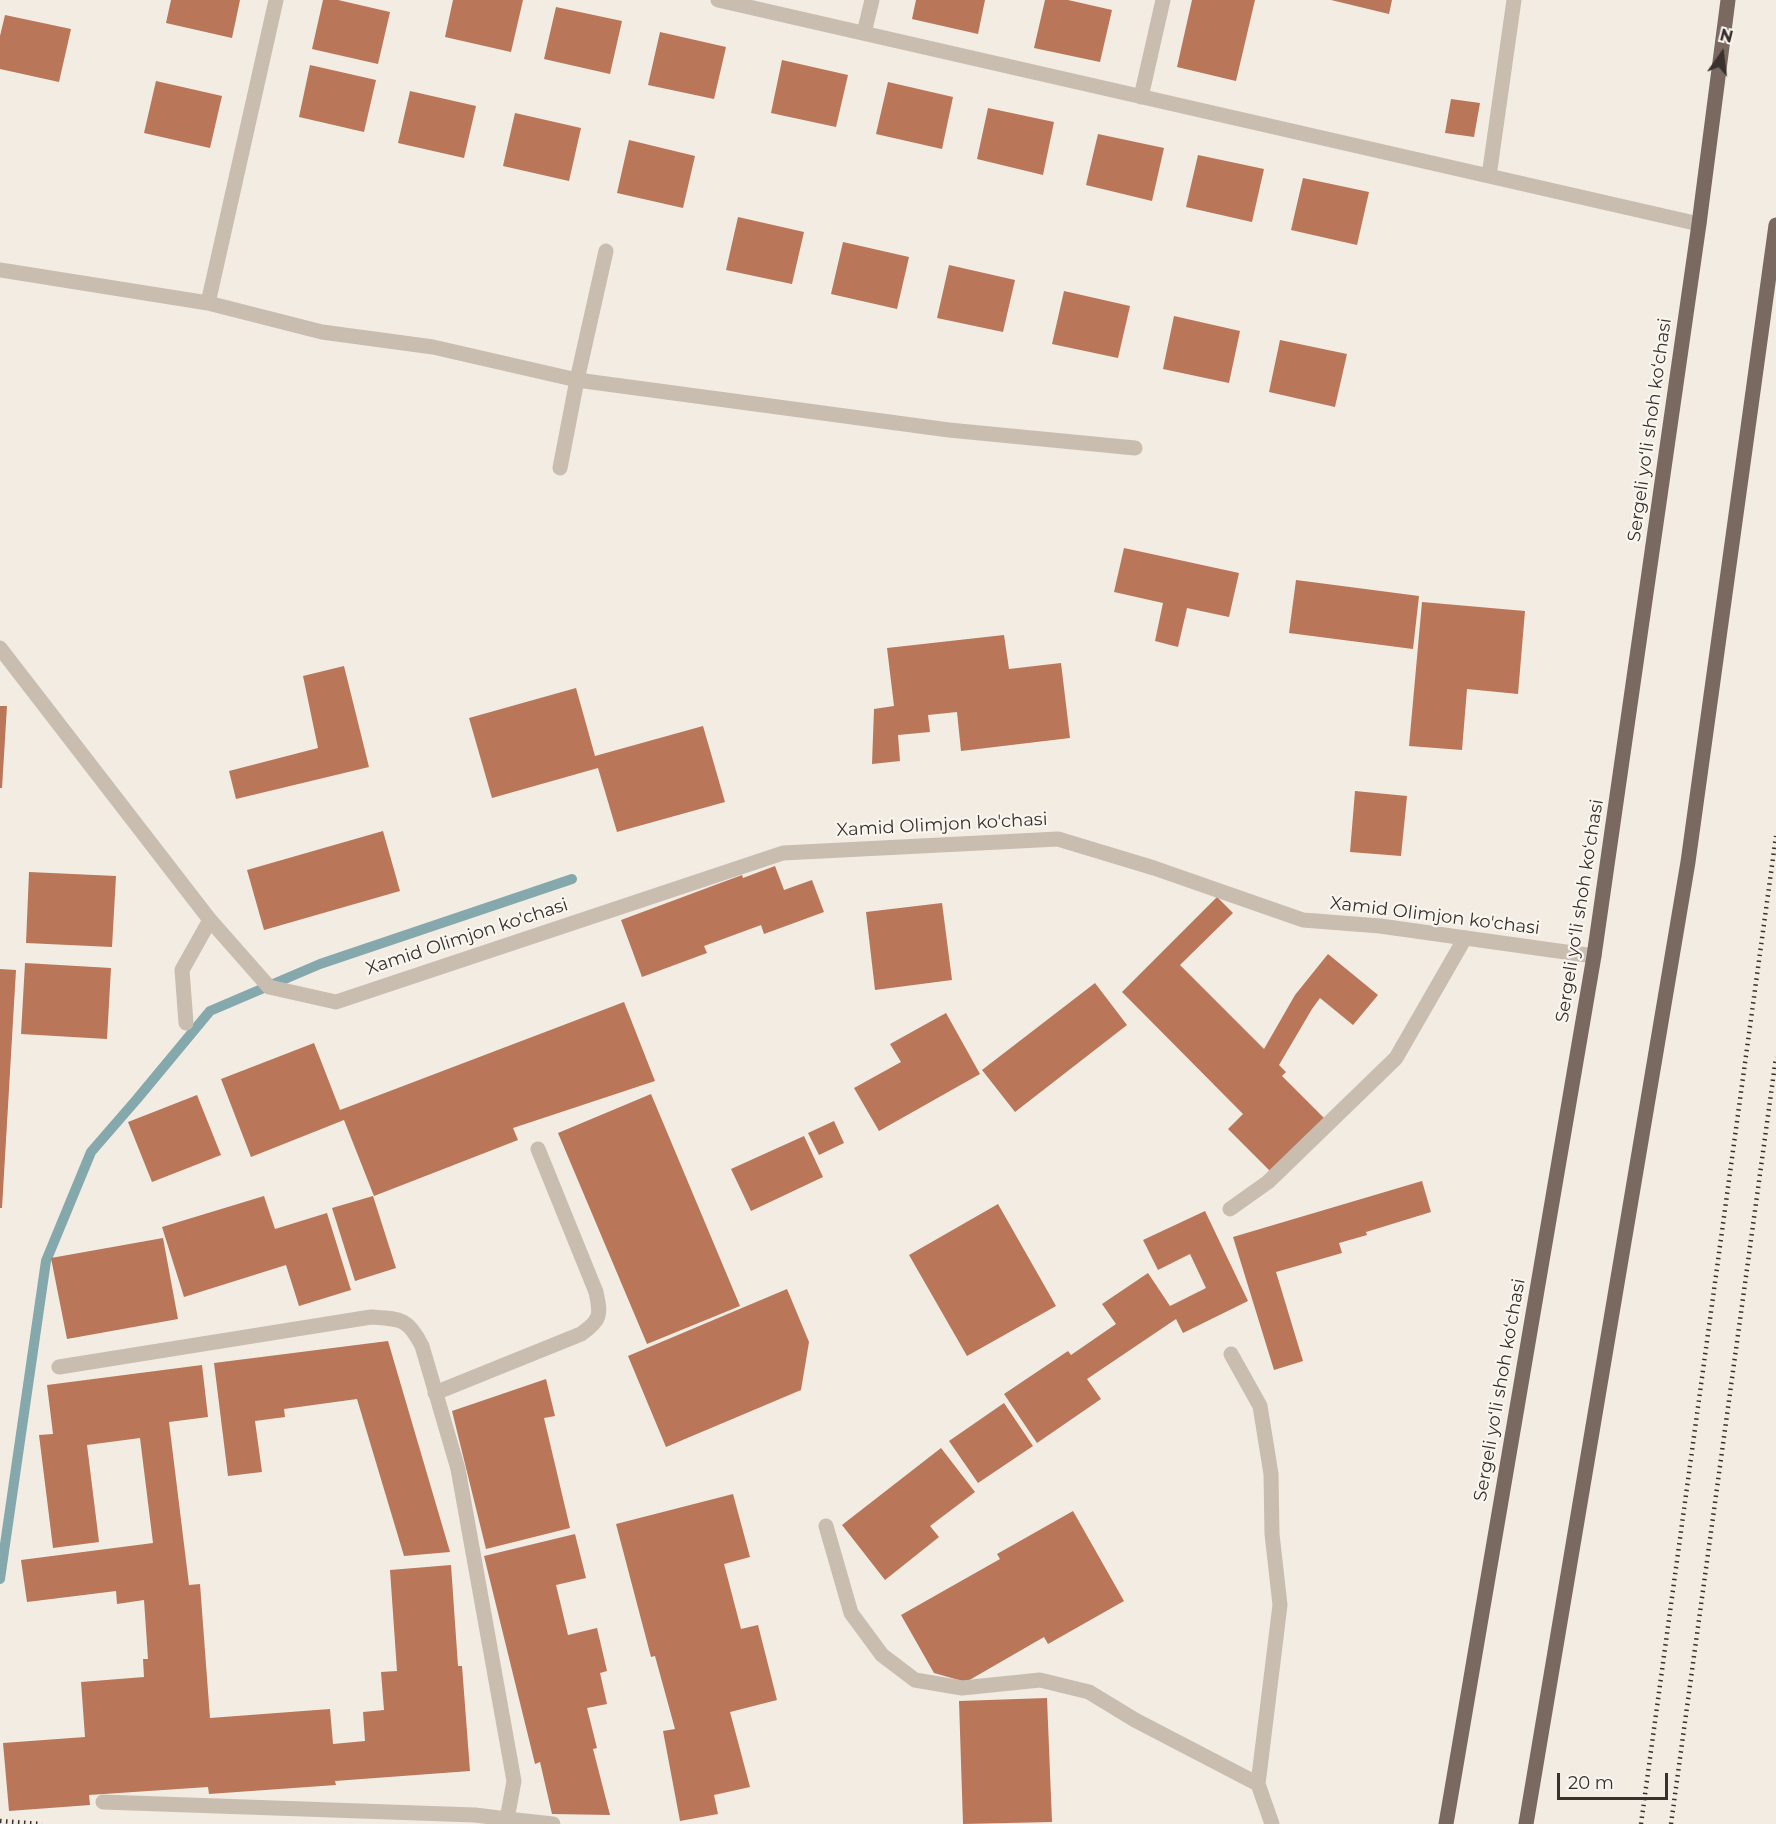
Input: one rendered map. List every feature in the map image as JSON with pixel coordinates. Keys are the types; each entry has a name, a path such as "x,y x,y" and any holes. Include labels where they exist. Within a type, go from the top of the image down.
{"main road":[{"name":"Sergeli yo‘li shoh ko‘chasi","path":"1446,1824 1594,956 1699,224 1728,0"},
{"path":"1526,1824 1688,862 1776,225"}],"street":[{"path":"208,303 276,0"},
{"path":"717,0 1699,224"},
{"path":"864,33 872,0"},
{"path":"1141,97 1163,0"},
{"path":"1489,176 1514,0"},
{"path":"560,468 606,250"},
{"path":"0,270 208,303 322,332 433,347 577,380 949,430 1135,448"},
{"path":"0,648 210,920 182,970 186,1023"},
{"name":"Xamid Olimjon ko'chasi","path":"210,920 269,987 336,1002 783,853 1058,838 1154,868 1303,920 1380,926 1594,956"},
{"path":"1230,1209 1268,1182 1396,1058 1465,938"},
{"path":"435,1393 581,1334 594,1325 600,1312 596,1292 538,1149"},
{"path":"59,1367 371,1317 397,1318 413,1329 422,1346 458,1469 509,1743 514,1781 507,1819"},
{"path":"1231,1354 1260,1406 1271,1474 1272,1534 1280,1605 1258,1784 1272,1824"},
{"path":"826,1526 851,1613 882,1654 915,1680 962,1688 1040,1680 1089,1692 1135,1720 1258,1784"},
{"path":"103,1802 475,1815 553,1824"}],"building":[{"path":"171,0 240,0 232,38 166,23"},
{"path":"323,0 338,0 390,12 378,64 312,49"},
{"path":"453,0 523,0 511,52 445,37"},
{"path":"916,0 985,0 978,34 912,19"},
{"path":"1045,0 1068,0 1112,10 1100,62 1034,48"},
{"path":"1192,0 1255,0 1236,81 1177,67"},
{"path":"1331,0 1392,0 1389,14"},
{"path":"556,7 622,21 610,74 544,59"},
{"path":"5,15 71,29 59,82 0,69 0,36"},
{"path":"660,32 726,47 714,99 648,85"},
{"path":"782,60 848,75 836,127 771,113"},
{"path":"310,65 376,80 364,132 299,117"},
{"path":"156,81 222,96 210,148 144,133"},
{"path":"888,82 953,97 942,149 876,134"},
{"path":"410,91 476,106 464,158 398,143"},
{"path":"1451,99 1480,103 1474,137 1445,133"},
{"path":"988,108 1054,122 1043,175 977,159"},
{"path":"515,113 581,128 569,181 503,166"},
{"path":"1098,134 1164,148 1152,201 1086,185"},
{"path":"629,140 695,156 683,208 617,193"},
{"path":"1198,155 1264,169 1252,222 1186,207"},
{"path":"1303,178 1369,192 1357,245 1291,230"},
{"path":"738,217 804,232 792,284 726,270"},
{"path":"843,242 909,257 897,309 831,294"},
{"path":"949,265 1015,280 1003,332 937,318"},
{"path":"1064,291 1130,306 1118,358 1052,344"},
{"path":"1174,316 1240,331 1229,383 1163,369"},
{"path":"1280,340 1347,354 1335,407 1269,392"},
{"path":"1124,548 1239,573 1229,617 1187,608 1178,647 1155,641 1163,603 1114,592"},
{"path":"1296,580 1419,596 1413,649 1289,633"},
{"path":"1422,602 1525,611 1518,694 1467,689 1462,750 1409,746"},
{"path":"1004,635 1009,669 1061,663 1070,738 961,751 957,712 928,715 930,732 898,735 900,761 872,764 874,709 894,706 887,648"},
{"path":"344,666 369,767 236,799 229,771 318,748 303,676"},
{"path":"576,688 595,756 703,726 725,802 617,832 598,768 492,798 469,718"},
{"path":"0,706 7,706 2,788 0,788"},
{"path":"1355,791 1407,796 1401,856 1350,852"},
{"path":"383,831 400,891 264,930 247,870"},
{"path":"775,866 784,890 812,880 824,912 764,934 761,925 704,946 707,953 642,977 621,920 742,875 743,878"},
{"path":"29,872 116,876 112,947 26,943"},
{"path":"1217,897 1233,913 1180,965 1264,1049 1295,995 1328,954 1378,995 1353,1025 1320,998 1312,1009 1279,1065 1286,1072 1282,1076 1324,1118 1270,1171 1228,1129 1243,1114 1122,992"},
{"path":"942,903 952,980 875,990 866,912"},
{"path":"25,963 111,968 107,1039 21,1034"},
{"path":"0,969 16,970 2,1208 0,1208"},
{"path":"1095,983 1127,1025 1015,1112 982,1070"},
{"path":"624,1002 655,1081 513,1128 518,1140 374,1196 344,1120 251,1157 221,1079 314,1043 340,1110"},
{"path":"946,1013 980,1074 879,1131 854,1088 901,1062 890,1044"},
{"path":"651,1094 740,1306 647,1344 558,1133"},
{"path":"197,1095 221,1155 152,1182 128,1122"},
{"path":"834,1121 844,1143 819,1155 808,1133"},
{"path":"804,1136 823,1177 751,1211 731,1169"},
{"path":"1422,1181 1431,1212 1366,1232 1367,1235 1339,1243 1342,1253 1276,1272 1303,1361 1274,1370 1233,1237"},
{"path":"264,1196 275,1229 327,1213 351,1290 299,1306 286,1265 184,1297 162,1227"},
{"path":"373,1196 396,1268 355,1281 332,1208"},
{"path":"998,1204 1056,1306 967,1356 909,1255"},
{"path":"1205,1211 1248,1301 1183,1333 1176,1319 1087,1379 1101,1399 1037,1443 1004,1394 1068,1351 1071,1355 1116,1324 1102,1304 1148,1273 1170,1306 1206,1288 1190,1254 1158,1270 1143,1240"},
{"path":"163,1238 178,1319 67,1339 51,1258"},
{"path":"787,1289 809,1342 801,1390 666,1447 628,1356"},
{"path":"388,1341 450,1552 404,1556 357,1399 284,1409 285,1417 255,1421 262,1472 228,1476 214,1363"},
{"path":"202,1365 208,1417 169,1422 189,1585 200,1584 210,1718 330,1709 333,1744 365,1741 363,1712 384,1710 381,1672 397,1671 390,1570 451,1565 458,1666 462,1666 470,1771 335,1781 336,1785 209,1794 208,1787 89,1795 90,1805 9,1811 3,1743 85,1737 81,1682 144,1677 143,1659 148,1659 144,1600 117,1604 116,1591 27,1602 21,1560 153,1543 140,1438 87,1445 99,1542 53,1548 39,1435 53,1434 47,1385"},
{"path":"546,1379 555,1416 544,1418 570,1528 486,1549 452,1411"},
{"path":"1004,1403 1033,1446 978,1483 949,1441"},
{"path":"941,1448 975,1492 930,1526 939,1537 885,1580 842,1525"},
{"path":"733,1494 750,1557 724,1564 741,1629 758,1625 777,1700 730,1712 750,1787 714,1795 718,1814 680,1821 663,1731 675,1729 655,1656 651,1657 616,1524"},
{"path":"1073,1511 1124,1601 1048,1644 1044,1637 966,1682 934,1673 901,1615 1000,1559 997,1554"},
{"path":"575,1534 586,1578 556,1585 568,1635 597,1628 607,1671 600,1673 607,1704 587,1708 597,1748 593,1749 610,1815 552,1814 540,1762 535,1764 484,1556"},
{"path":"1047,1698 1052,1822 963,1824 959,1701"}],"waterway":[{"path":"0,1579 46,1261 91,1152 210,1011 320,964 572,879"}],"railway":[{"path":"1641,1824 1776,836"},
{"path":"1671,1824 1776,1057"},
{"path":"0,1821 42,1824"}]}
